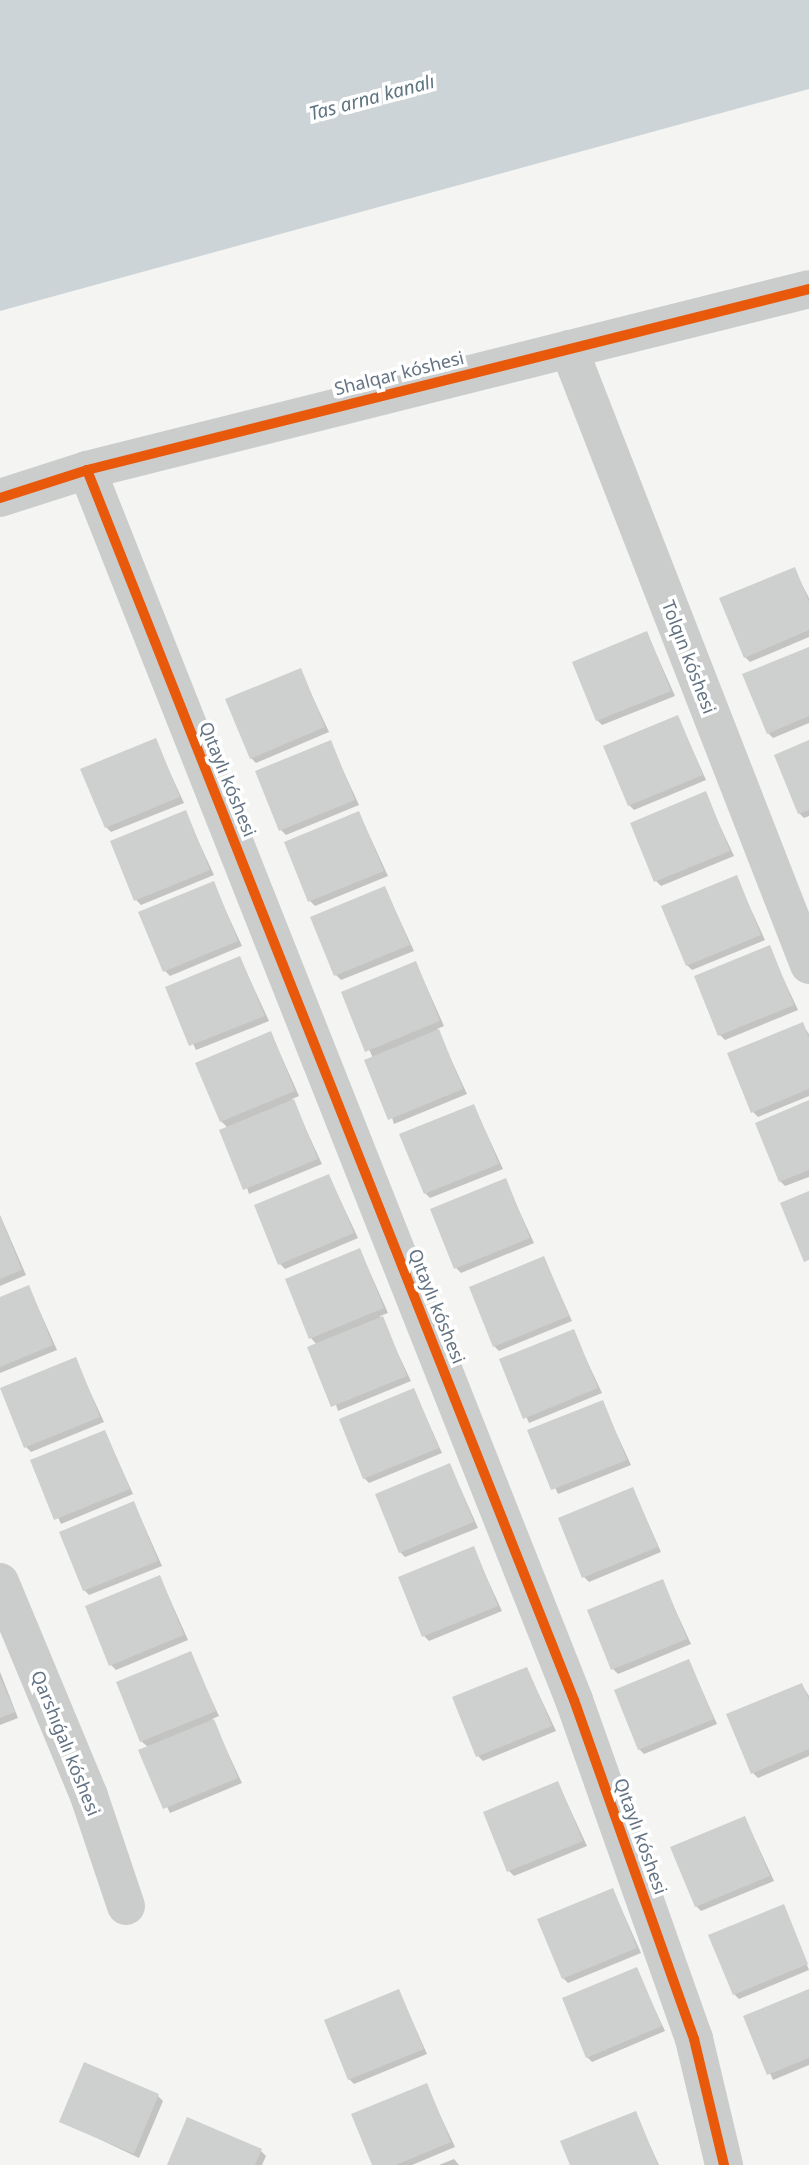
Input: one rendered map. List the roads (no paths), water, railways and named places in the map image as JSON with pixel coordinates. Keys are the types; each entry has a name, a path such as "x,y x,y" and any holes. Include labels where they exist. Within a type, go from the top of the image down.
{"street":[{"name":"Shalqar kóshesi","path":"0,498 87,470 809,289"},
{"name":"Tolqın kóshesi","path":"569,349 809,965"},
{"name":"Qıtaylı kóshesi","path":"87,470 574,1700 694,2039 724,2165"},
{"name":"Qarshıǵalı kóshesi","path":"0,1581 89,1796 125,1906"}],"water":[{"name":"Tas arna kanalı","path":"0,0 809,0 809,89 0,311"}]}
